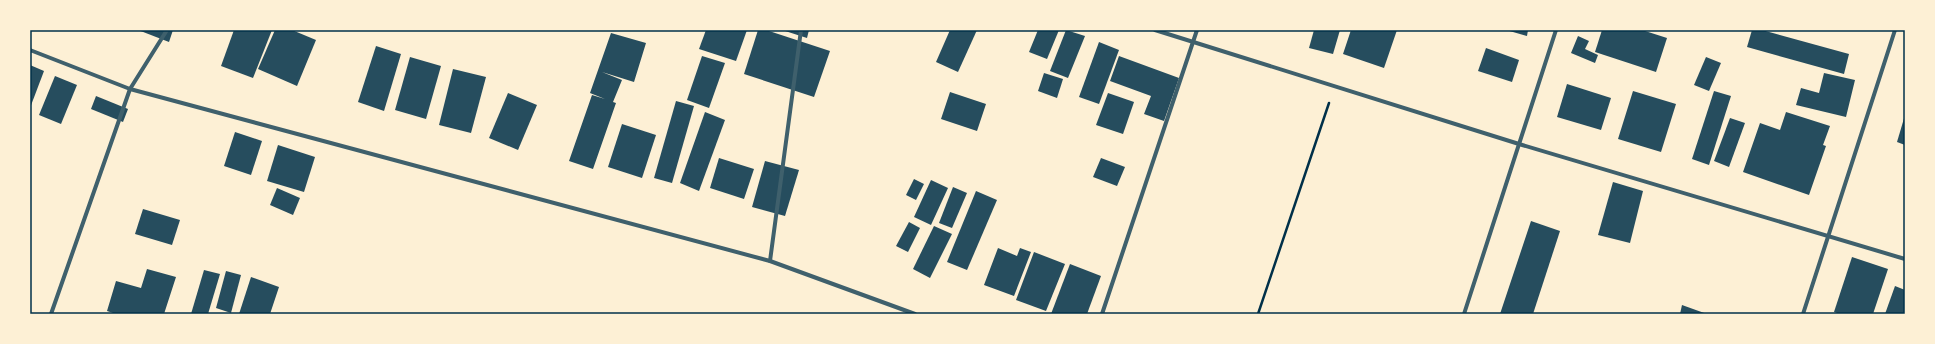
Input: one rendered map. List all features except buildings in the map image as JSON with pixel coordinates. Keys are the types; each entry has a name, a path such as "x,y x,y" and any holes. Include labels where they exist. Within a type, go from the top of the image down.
{"street":[{"path":"51,314 130,89 167,30"},
{"path":"770,261 801,30"},
{"path":"1155,30 1519,144 1905,259"},
{"path":"1102,314 1197,30"},
{"path":"1464,314 1556,30"},
{"path":"1802,314 1895,30"},
{"path":"30,50 130,89 770,261 915,314"}],"path":[{"path":"1258,314 1334,85"}]}
